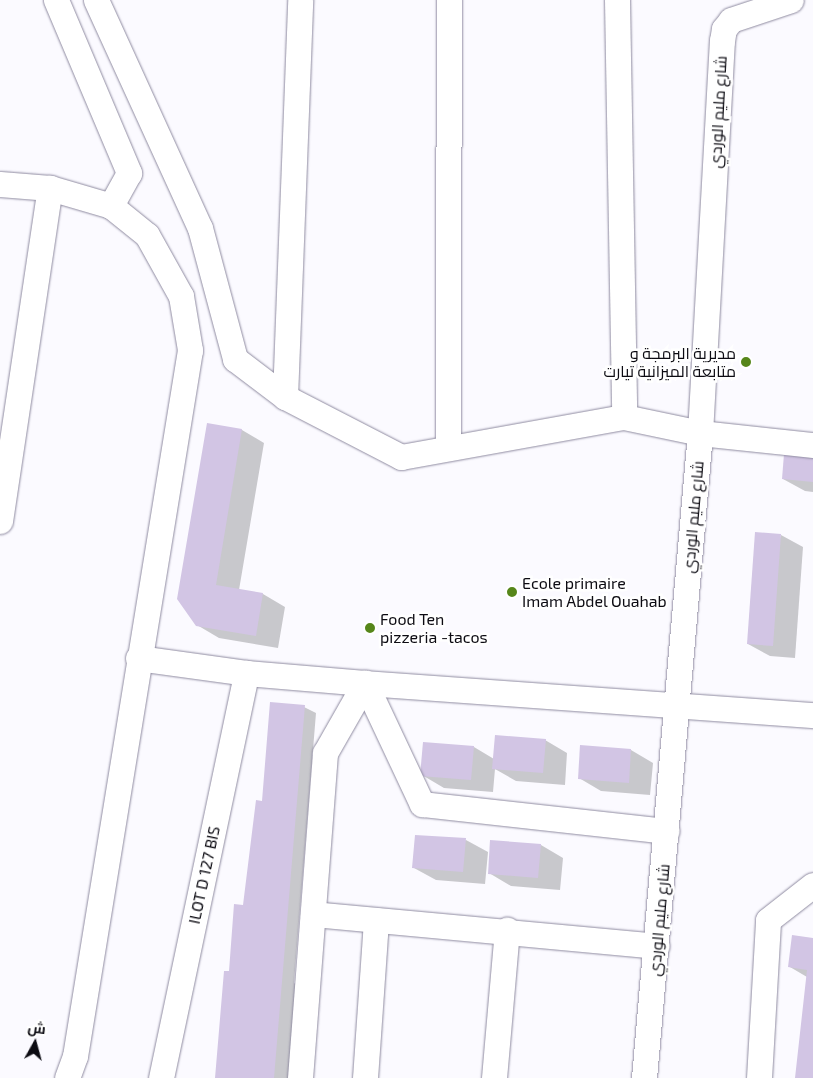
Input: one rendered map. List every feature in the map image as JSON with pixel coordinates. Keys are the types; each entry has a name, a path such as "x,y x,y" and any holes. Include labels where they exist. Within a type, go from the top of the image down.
{"street":[{"path":"56,0 128,173 111,206"},
{"path":"96,0 200,228 236,359 285,397 401,456 448,446 624,416 700,434 813,445"},
{"path":"285,397 300,0"},
{"path":"448,446 449,0"},
{"path":"617,0 624,416"},
{"name":"شارع مليم الوردي","path":"644,1078 678,708 700,434 724,29 731,20 747,12 791,0"},
{"path":"0,184 50,188 111,206 148,236 181,296 190,350 138,658 75,1056 67,1078"},
{"path":"0,520 50,188"},
{"path":"138,658 246,672 365,683 678,708 813,716"},
{"name":"ILOT D 127 BIS","path":"162,1078 246,672"},
{"path":"365,683 422,804 667,831"},
{"path":"300,1078 325,753 365,683"},
{"path":"759,1078 768,920 813,886"},
{"path":"313,914 507,930 657,946"},
{"path":"366,1078 376,920"},
{"path":"494,1078 507,930"}],"building":[{"path":"207,423 242,429 216,585 263,593 256,636 196,626 177,599"},
{"path":"784,454 813,457 813,482 782,479"},
{"path":"755,532 781,534 773,646 747,644"},
{"path":"270,702 305,705 274,1078 215,1078 224,971 229,971 234,904 243,905 256,800 262,801"},
{"path":"495,735 546,739 543,773 492,769"},
{"path":"423,742 474,746 471,780 420,776"},
{"path":"580,745 631,749 629,783 578,779"},
{"path":"415,835 466,838 463,872 412,868"},
{"path":"490,840 541,844 538,878 488,874"},
{"path":"792,935 813,938 813,1078 795,1078 807,970 788,967"}],"place":[{"name":"مديرية البرمجة و متابعة الميزانية تيارت","path":"746,362"},
{"name":"Ecole primaire Imam Abdel Ouahab","path":"512,592"},
{"name":"Food Ten pizzeria -tacos","path":"370,628"}]}
